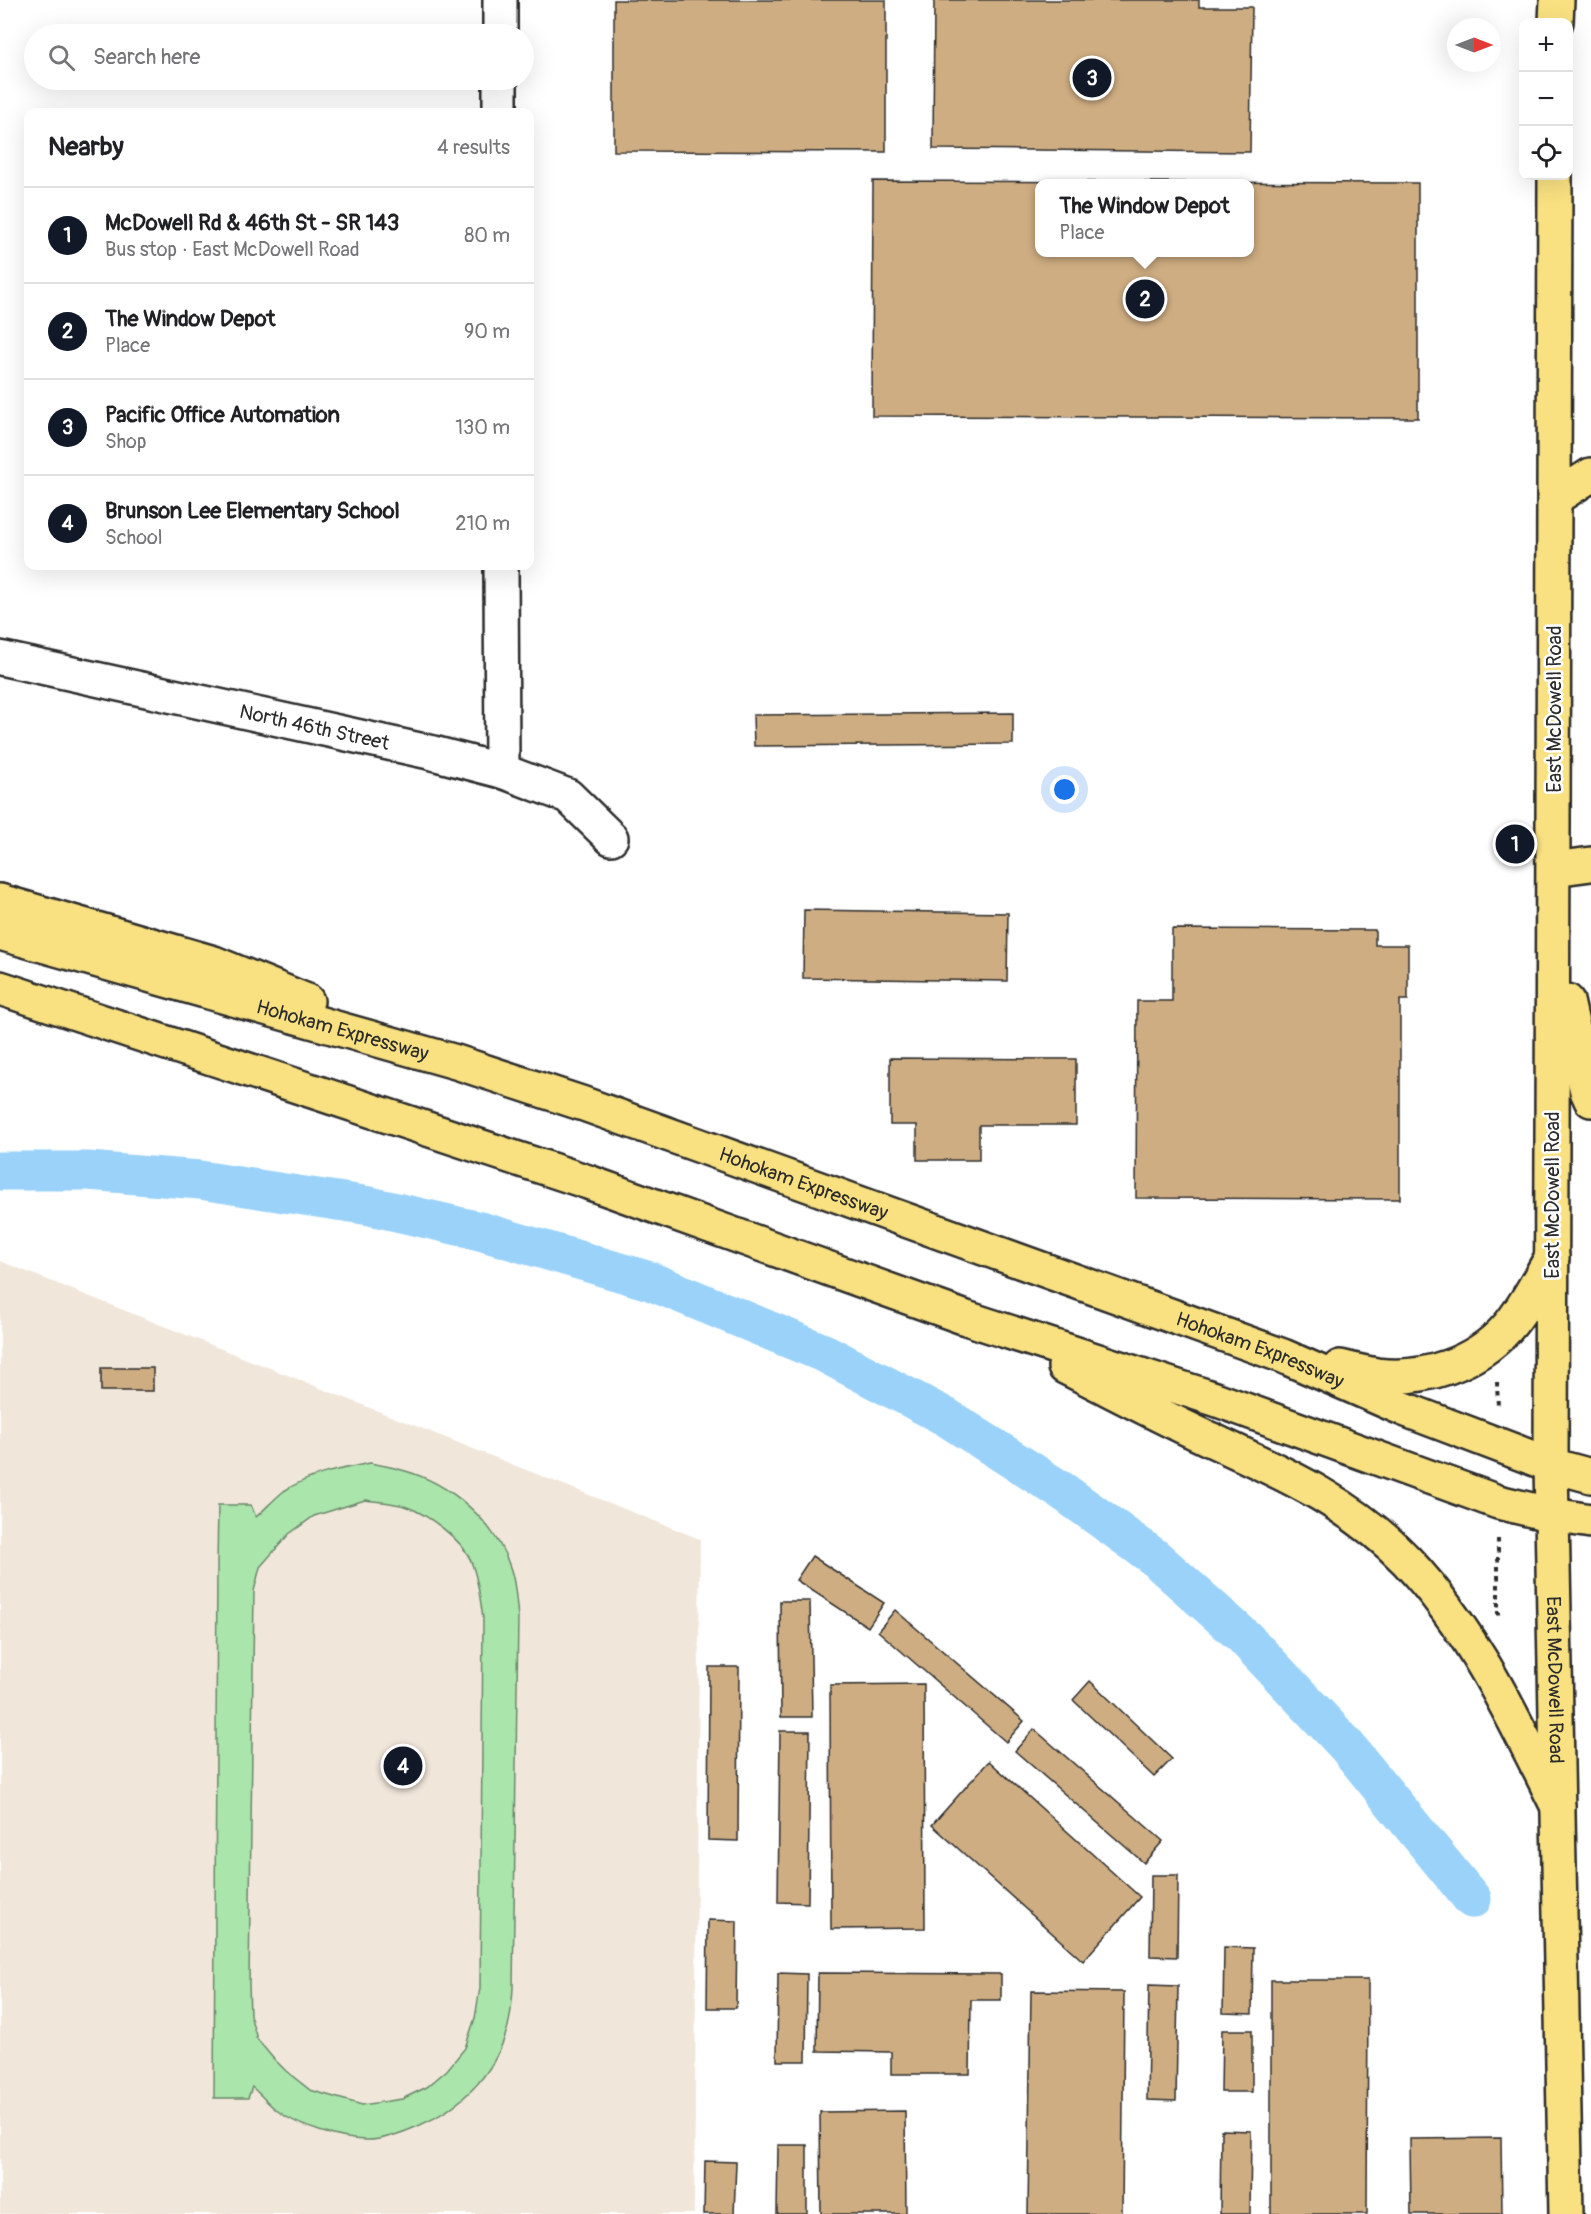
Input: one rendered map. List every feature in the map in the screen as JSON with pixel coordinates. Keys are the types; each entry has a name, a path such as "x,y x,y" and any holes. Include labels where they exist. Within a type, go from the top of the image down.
{"main road":[{"path":"1556,18 1557,0"},
{"name":"East McDowell Road","path":"1555,180 1551,1465 1566,2214"},
{"path":"1555,498 1591,475"},
{"path":"1554,869 1591,864"},
{"path":"0,901 214,963 456,1062"},
{"name":"Hohokam Expressway","path":"0,933 456,1062 711,1149 1283,1356 1404,1409 1551,1465 1591,1476"},
{"path":"1554,943 1587,1091 1591,1100"},
{"path":"0,988 588,1182 966,1318 1215,1399 1498,1502 1591,1521"},
{"path":"0,1011 199,1054"},
{"path":"1283,1356 1377,1375 1438,1370 1460,1363 1479,1353 1508,1327 1552,1257"},
{"path":"966,1318 1203,1436 1300,1481 1338,1505 1372,1531 1405,1559 1432,1589 1461,1629 1497,1687 1558,1808"}],"street":[{"path":"500,0 500,24"},
{"path":"500,90 500,108"},
{"path":"501,570 502,771"},
{"name":"North 46th Street","path":"0,658 429,752 502,771 568,796 611,838"}],"path":[{"path":"1497,1377 1498,1410"},
{"path":"1498,1533 1498,1626"}],"shaded area":[{"path":"0,1261 700,1539 694,2214 0,2214"}],"green space":[{"path":"370,1463 398,1469 438,1484 469,1507 483,1521 495,1536 511,1570 518,1616 513,1988 508,2028 493,2063 483,2077 460,2100 433,2119 418,2126 392,2136 372,2140 332,2135 297,2123 275,2109 252,2087 248,2098 214,2098 218,1505 251,1505 256,1517 280,1494 304,1480","holes":["365,1500 391,1503 415,1510 443,1528 459,1543 466,1551 473,1566 483,1618 480,1988 475,2018 465,2048 447,2070 427,2087 402,2099 362,2105 310,2090 272,2057 257,2039 250,2015 249,1984 254,1591 260,1567 289,1534 314,1516"]}],"building":[{"path":"614,0 886,0 886,152 614,151"},
{"path":"934,0 1199,0 1199,7 1252,7 1250,152 933,149"},
{"path":"873,181 1035,182 1035,257 1254,257 1254,182 1418,183 1418,418 872,416"},
{"path":"1013,713 1013,744 754,746 753,715"},
{"path":"804,910 1008,913 1007,981 803,978"},
{"path":"1172,929 1375,930 1375,945 1408,945 1408,1000 1400,1000 1400,1199 1136,1198 1137,1001 1172,1001"},
{"path":"890,1058 1076,1059 1076,1125 979,1125 979,1160 917,1160 917,1125 890,1125"},
{"path":"101,1368 153,1368 153,1391 101,1391"},
{"path":"812,1556 884,1603 868,1627 796,1580"},
{"path":"780,1601 810,1601 812,1717 781,1717"},
{"path":"895,1610 1024,1721 1006,1742 878,1631"},
{"path":"709,1667 739,1667 738,1841 708,1840"},
{"path":"1090,1681 1172,1759 1154,1777 1073,1700"},
{"path":"924,1684 925,1928 831,1929 830,1685"},
{"path":"1034,1729 1163,1841 1144,1863 1015,1751"},
{"path":"780,1731 810,1731 808,1903 778,1902"},
{"path":"989,1761 1140,1897 1083,1961 932,1825"},
{"path":"1151,1875 1178,1875 1177,1957 1150,1956"},
{"path":"708,1920 737,1921 736,2008 707,2008"},
{"path":"1224,1947 1253,1948 1252,2014 1223,2013"},
{"path":"778,1973 807,1974 806,2061 777,2061"},
{"path":"818,1973 1001,1974 1001,2000 971,2000 970,2074 891,2074 891,2052 817,2051"},
{"path":"1271,1980 1368,1980 1367,2214 1271,2214"},
{"path":"1149,1985 1178,1986 1176,2101 1147,2100"},
{"path":"1031,1991 1124,1992 1122,2214 1028,2214"},
{"path":"1222,2030 1252,2030 1252,2092 1221,2092"},
{"path":"905,2111 906,2214 821,2214 820,2112"},
{"path":"1221,2130 1251,2131 1250,2214 1220,2214"},
{"path":"1501,2138 1502,2214 1411,2214 1410,2139"},
{"path":"778,2145 807,2145 807,2214 777,2214"},
{"path":"705,2161 736,2162 734,2214 704,2214"}],"waterway":[{"path":"0,1171 88,1171 200,1180 370,1206 480,1231 650,1281 826,1354 946,1417 1065,1493 1154,1557 1244,1637 1345,1744 1472,1899"}],"place":[{"name":"Pacific Office Automation","path":"1092,78"},
{"name":"The Window Depot","path":"1145,299"},
{"name":"McDowell Rd & 46th St - SR 143","path":"1515,844"},
{"name":"Brunson Lee Elementary School","path":"403,1766"}]}
